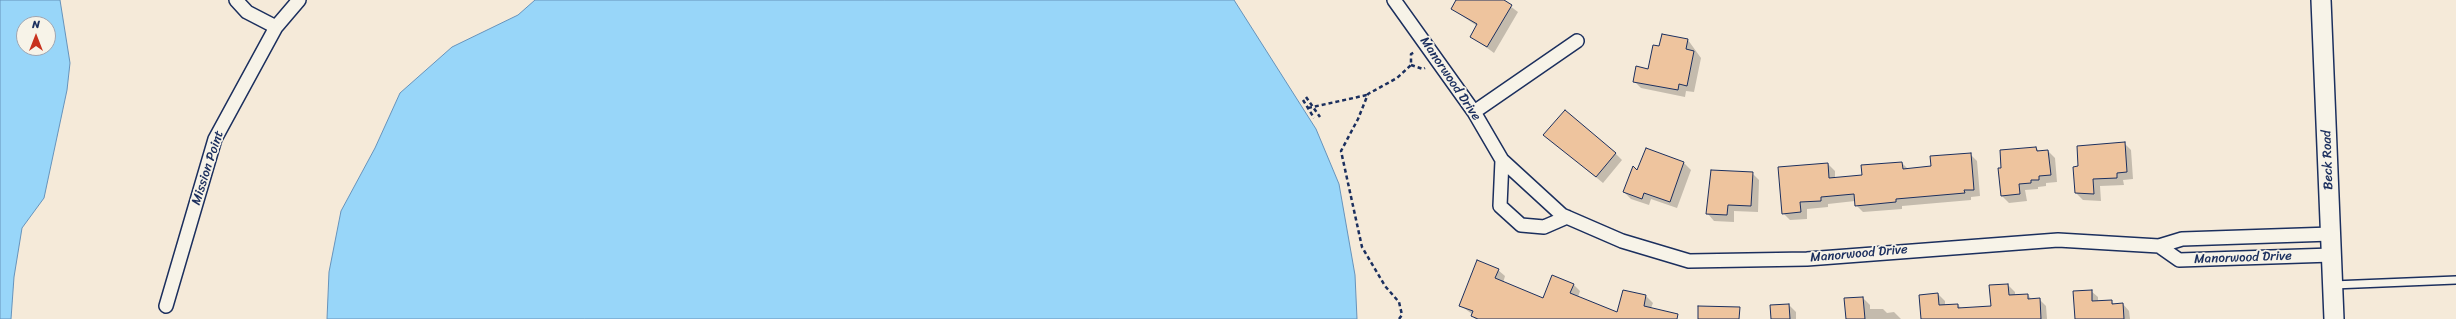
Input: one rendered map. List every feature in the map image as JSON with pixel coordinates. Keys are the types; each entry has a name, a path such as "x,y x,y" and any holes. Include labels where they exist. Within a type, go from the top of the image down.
{"main road":[{"name":"Beck Road","path":"2321,0 2334,319"}],"street":[{"path":"236,0 247,12 276,27"},
{"name":"Mission Point","path":"166,306 215,139 276,27 299,0"},
{"name":"Manorwood Drive","path":"1394,0 1427,44 1474,112 1502,160 1562,215 1622,241 1689,261 1807,259 2058,240 2159,246 2182,239 2331,234"},
{"path":"1474,112 1577,41"},
{"path":"1502,160 1500,206 1521,225 1544,228 1567,217"},
{"name":"Manorwood Drive","path":"2159,246 2179,260 2332,255"}],"lane":[{"path":"2333,285 2456,280"}],"path":[{"path":"1308,108 1368,94 1397,78 1411,65 1411,54 1427,44"},
{"path":"1368,94 1358,119 1341,151 1362,247 1385,286 1399,302 1402,315 1399,319"},
{"path":"1306,97 1320,117"},
{"path":"1303,100 1314,118"}],"water":[{"path":"0,0 60,0 70,63 67,90 44,198 22,228 14,277 11,319 0,319"},
{"path":"535,0 1234,0 1316,129 1339,184 1355,275 1357,319 327,319 329,272 341,211 375,148 400,93 452,47 518,15"}],"building":[{"path":"1456,0 1504,0 1512,5 1487,47 1470,37 1477,24 1451,9"},
{"path":"1662,34 1688,39 1686,49 1694,51 1687,86 1679,84 1678,90 1633,82 1636,66 1648,69 1653,45 1659,46"},
{"path":"1565,110 1616,153 1596,177 1543,135"},
{"path":"2125,142 2127,172 2117,173 2117,178 2093,179 2094,194 2075,193 2073,167 2078,166 2077,146"},
{"path":"2036,147 2037,151 2048,150 2051,175 2039,176 2039,180 2031,180 2031,183 2019,184 2020,194 2001,196 1998,168 2001,168 2000,150"},
{"path":"1646,148 1684,162 1670,202 1644,193 1642,199 1623,192 1633,166 1637,170"},
{"path":"1971,153 1974,190 1964,190 1965,193 1896,199 1896,202 1855,206 1854,194 1821,197 1821,201 1800,202 1801,212 1782,214 1778,167 1828,163 1829,178 1862,175 1861,165 1902,162 1903,169 1931,166 1930,156"},
{"path":"1711,170 1753,172 1751,206 1728,205 1727,215 1706,214"},
{"path":"1477,260 1499,269 1495,278 1543,298 1552,275 1574,284 1570,293 1617,312 1623,290 1646,295 1644,306 1678,314 1677,319 1478,319 1471,316 1473,311 1459,306"},
{"path":"2008,284 2009,295 2028,294 2028,299 2040,298 2041,319 1921,319 1919,295 1938,293 1939,305 1958,304 1958,308 1991,306 1989,285"},
{"path":"2092,290 2092,301 2112,300 2112,304 2123,303 2124,319 2075,319 2073,291"},
{"path":"1863,297 1865,319 1846,319 1844,298"},
{"path":"1789,304 1790,319 1771,319 1770,305"},
{"path":"1698,306 1740,307 1739,319 1698,319"}]}
